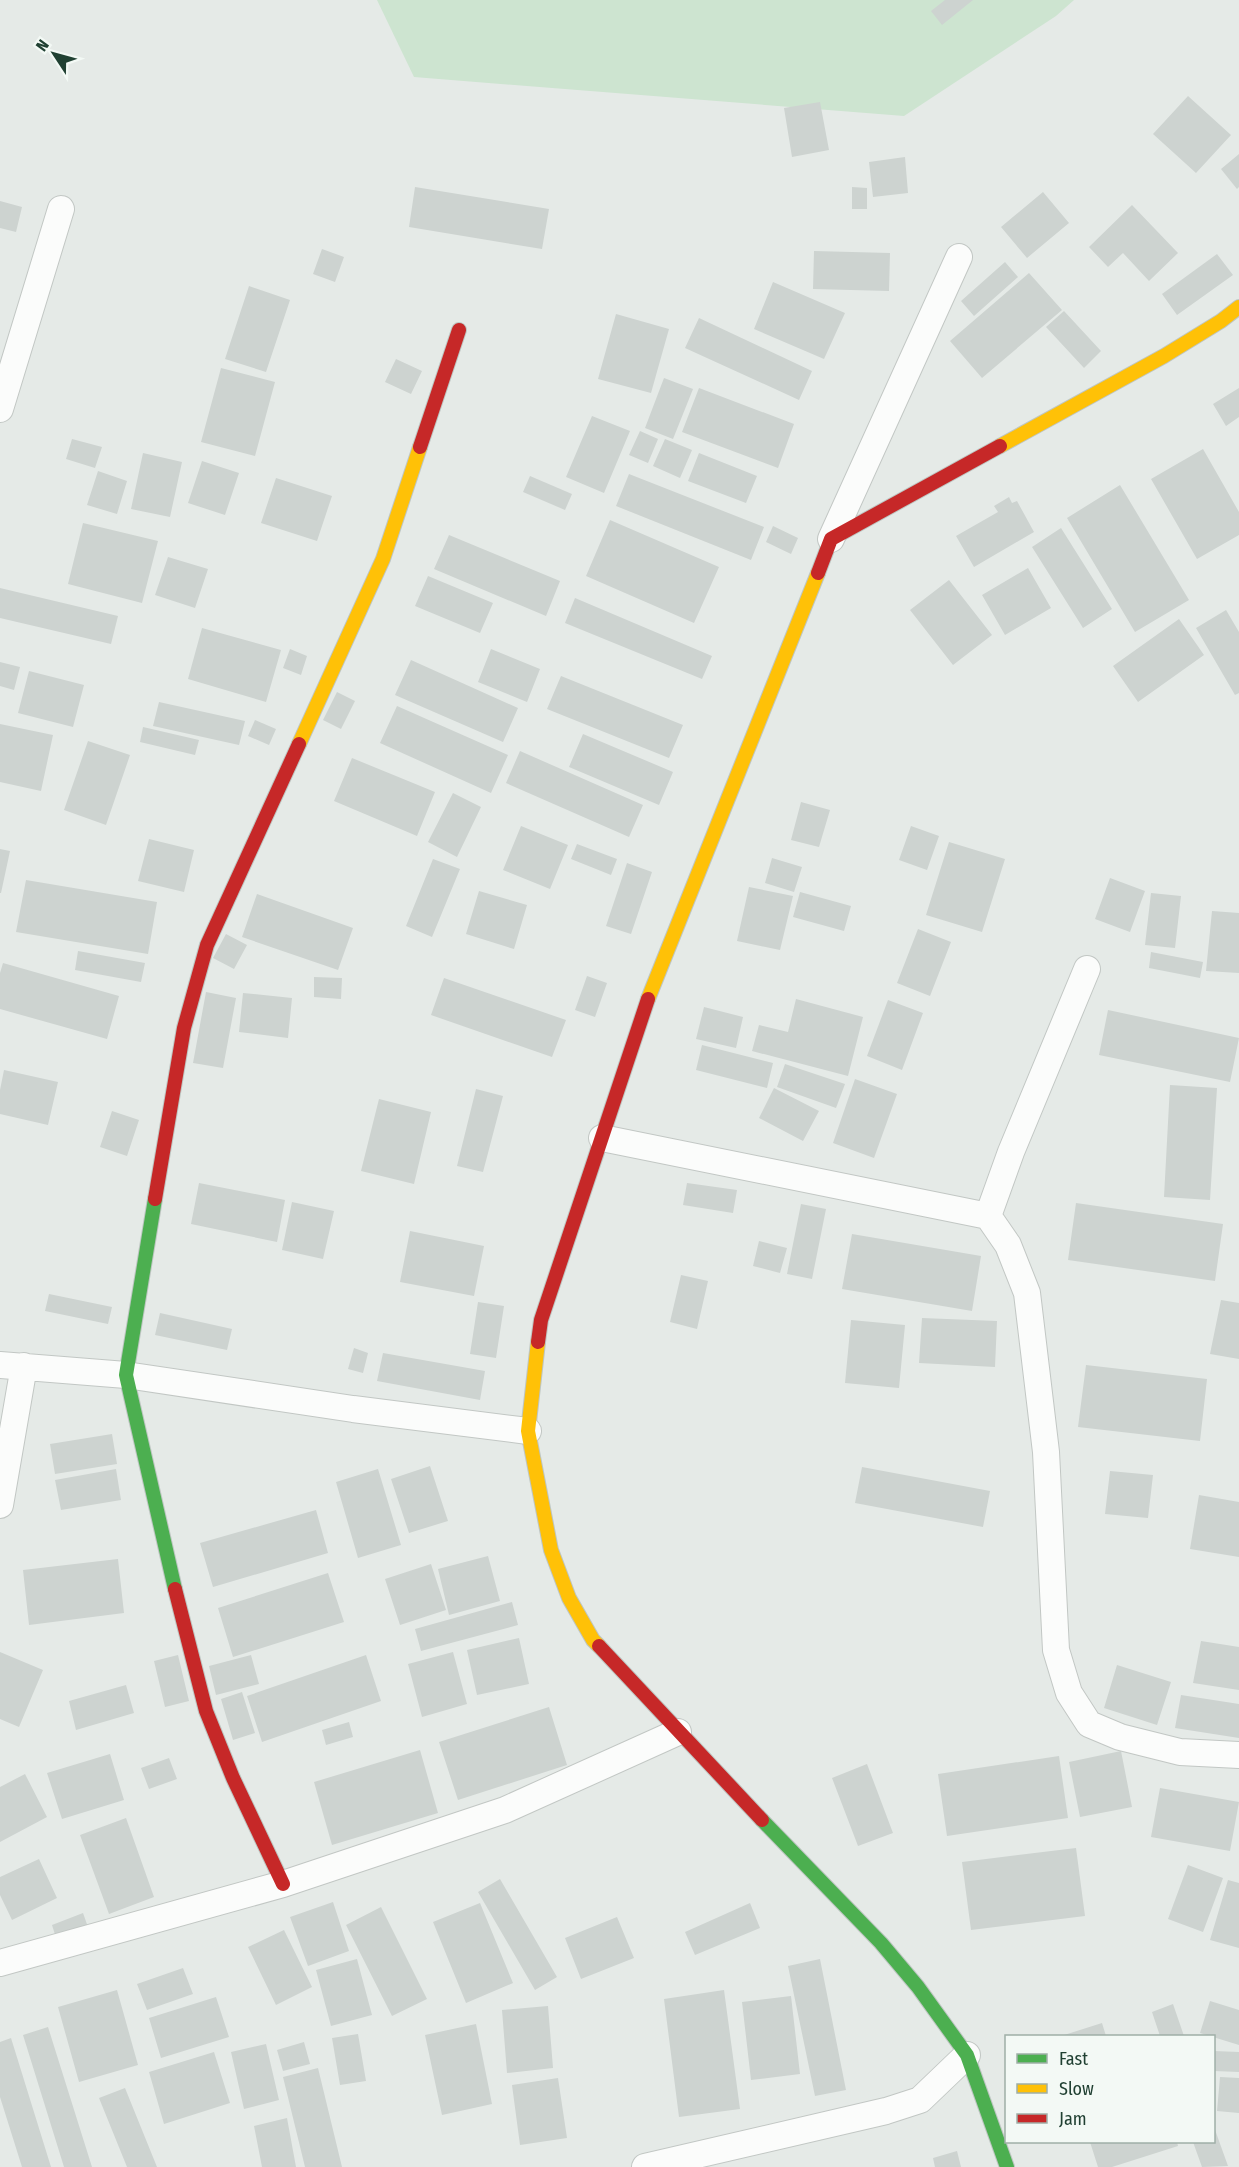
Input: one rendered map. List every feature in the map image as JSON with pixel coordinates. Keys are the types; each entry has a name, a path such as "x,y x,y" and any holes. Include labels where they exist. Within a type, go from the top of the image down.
{"street":[{"path":"0,409 61,209"},
{"path":"959,257 831,539 644,1008 541,1320 528,1431 551,1550 569,1598 593,1640 881,1943 918,1987 967,2055 1007,2167"},
{"path":"831,539 1164,356 1221,321 1239,307"},
{"path":"282,1884 233,1778 206,1711 162,1539 126,1375 184,1028 207,945 383,559 459,330"},
{"path":"988,1216 1011,1152 1087,969"},
{"path":"602,1138 988,1216 1008,1245 1027,1293 1046,1452 1056,1650 1069,1693 1089,1724 1120,1737 1180,1752 1239,1755"},
{"path":"0,1505 12,1365 126,1375 353,1409 528,1431"},
{"path":"0,1963 282,1884 505,1810 678,1732"},
{"path":"645,2167 674,2165 886,2111 920,2100 967,2055"}],"green space":[{"path":"377,0 1074,0 1056,16 904,116 414,77"}],"building":[{"path":"945,0 973,0 942,25 931,11"},
{"path":"1188,96 1231,135 1196,173 1153,134"},
{"path":"820,102 829,150 792,157 784,108"},
{"path":"1239,154 1239,187 1237,189 1221,169"},
{"path":"905,157 908,193 873,197 869,162"},
{"path":"415,187 549,209 542,249 409,227"},
{"path":"852,187 867,188 867,209 852,209"},
{"path":"1043,192 1069,223 1027,258 1001,227"},
{"path":"0,201 22,207 16,232 0,228"},
{"path":"1132,205 1178,253 1149,281 1123,253 1108,267 1089,247"},
{"path":"322,249 344,257 335,282 313,274"},
{"path":"814,251 890,253 889,291 813,289"},
{"path":"1217,254 1233,275 1177,315 1162,294"},
{"path":"1005,262 1018,277 974,316 961,301"},
{"path":"1029,273 1062,310 982,378 950,341"},
{"path":"773,282 845,313 824,359 754,329"},
{"path":"249,286 290,300 266,372 225,359"},
{"path":"1064,311 1101,351 1084,368 1046,327"},
{"path":"616,314 669,329 651,393 598,379"},
{"path":"699,318 812,371 799,400 685,348"},
{"path":"396,359 422,371 411,394 385,382"},
{"path":"221,368 275,382 255,456 201,442"},
{"path":"664,378 693,389 673,439 645,428"},
{"path":"699,388 794,424 778,468 682,432"},
{"path":"1239,388 1239,417 1226,426 1213,404"},
{"path":"592,416 630,431 604,493 566,477"},
{"path":"640,431 658,439 648,463 629,455"},
{"path":"72,439 102,447 95,468 66,459"},
{"path":"665,439 692,450 680,478 653,466"},
{"path":"1203,449 1239,512 1239,535 1197,559 1151,479"},
{"path":"143,453 182,462 170,517 131,509"},
{"path":"699,453 757,476 746,503 688,481"},
{"path":"202,461 239,473 225,515 188,503"},
{"path":"98,471 127,481 117,514 87,505"},
{"path":"629,474 764,527 751,560 616,506"},
{"path":"530,476 572,494 565,510 523,492"},
{"path":"276,478 332,496 317,541 261,523"},
{"path":"1120,485 1189,600 1135,632 1067,518"},
{"path":"1009,497 1012,503 1017,501 1034,532 974,567 956,536 998,512 994,506"},
{"path":"610,520 719,567 694,623 586,576"},
{"path":"83,523 158,541 142,603 68,584"},
{"path":"773,526 798,538 791,554 766,542"},
{"path":"1061,528 1112,609 1083,628 1032,547"},
{"path":"449,535 560,581 546,616 434,569"},
{"path":"168,557 208,569 195,608 155,595"},
{"path":"1028,568 1051,608 1005,635 982,595"},
{"path":"428,576 493,603 480,633 415,606"},
{"path":"949,580 992,635 953,665 910,610"},
{"path":"0,588 118,616 111,644 0,618"},
{"path":"575,598 712,656 702,679 565,623"},
{"path":"1226,610 1239,632 1239,693 1235,695 1196,628"},
{"path":"1179,619 1204,655 1138,702 1113,666"},
{"path":"202,628 281,650 266,702 188,679"},
{"path":"290,649 307,656 301,675 283,668"},
{"path":"491,649 540,669 527,702 478,682"},
{"path":"411,660 518,708 503,742 395,695"},
{"path":"0,662 20,667 14,690 0,686"},
{"path":"29,671 84,685 73,727 18,713"},
{"path":"561,676 683,725 669,758 547,709"},
{"path":"337,692 355,701 341,729 323,720"},
{"path":"159,702 245,721 239,745 153,726"},
{"path":"397,706 508,755 491,793 380,743"},
{"path":"255,720 276,729 269,745 248,736"},
{"path":"0,724 53,735 41,791 0,782"},
{"path":"143,727 199,740 195,755 140,742"},
{"path":"583,734 673,772 659,805 569,767"},
{"path":"88,741 130,755 106,825 64,810"},
{"path":"520,751 643,805 629,837 506,783"},
{"path":"352,758 435,792 417,836 334,801"},
{"path":"453,793 481,807 457,857 428,842"},
{"path":"801,802 830,810 819,847 791,840"},
{"path":"521,826 568,845 550,889 503,870"},
{"path":"911,826 939,836 927,870 899,860"},
{"path":"149,839 194,850 184,892 138,881"},
{"path":"949,842 1005,859 982,932 926,915"},
{"path":"577,844 617,859 611,875 571,859"},
{"path":"0,849 10,851 1,893 0,893"},
{"path":"772,858 802,867 794,892 765,883"},
{"path":"433,859 460,869 432,937 406,926"},
{"path":"627,863 652,872 631,934 606,926"},
{"path":"1110,878 1145,891 1130,932 1095,919"},
{"path":"26,880 157,902 148,954 16,932"},
{"path":"749,887 793,896 780,950 737,941"},
{"path":"479,891 527,905 514,949 466,934"},
{"path":"800,892 851,906 844,931 793,917"},
{"path":"1151,893 1181,896 1175,948 1145,945"},
{"path":"257,894 353,928 338,970 242,937"},
{"path":"1212,911 1239,913 1239,973 1206,971"},
{"path":"918,929 951,942 930,996 897,983"},
{"path":"226,934 247,945 234,969 213,958"},
{"path":"78,951 145,963 141,982 75,970"},
{"path":"1151,952 1203,962 1200,978 1149,968"},
{"path":"3,963 119,996 107,1039 0,1009 0,973"},
{"path":"587,976 607,983 595,1017 575,1010"},
{"path":"314,977 342,978 341,999 314,997"},
{"path":"444,978 566,1020 552,1057 431,1015"},
{"path":"206,992 236,998 223,1068 193,1063"},
{"path":"243,993 292,998 288,1038 239,1032"},
{"path":"796,999 863,1017 848,1076 752,1051 759,1025 788,1032"},
{"path":"888,1000 923,1013 902,1070 867,1056"},
{"path":"704,1007 743,1017 736,1048 696,1039"},
{"path":"1108,1010 1239,1038 1230,1082 1099,1055"},
{"path":"702,1045 773,1063 767,1088 696,1070"},
{"path":"785,1064 845,1084 836,1108 777,1087"},
{"path":"4,1070 58,1082 48,1125 0,1114 0,1090"},
{"path":"855,1079 897,1094 874,1158 833,1143"},
{"path":"1170,1085 1217,1088 1210,1200 1164,1197"},
{"path":"774,1088 819,1111 803,1141 759,1118"},
{"path":"476,1089 503,1096 483,1172 457,1166"},
{"path":"379,1099 431,1112 414,1184 361,1171"},
{"path":"112,1111 139,1120 127,1156 100,1147"},
{"path":"199,1183 285,1200 277,1242 191,1224"},
{"path":"687,1183 737,1190 733,1213 683,1205"},
{"path":"292,1202 334,1211 323,1259 282,1250"},
{"path":"1076,1203 1223,1224 1215,1281 1068,1260"},
{"path":"801,1204 826,1209 812,1279 787,1274"},
{"path":"410,1231 484,1246 474,1296 400,1282"},
{"path":"852,1234 981,1256 972,1311 842,1289"},
{"path":"759,1241 787,1248 780,1273 753,1266"},
{"path":"681,1275 708,1281 697,1329 670,1322"},
{"path":"49,1294 112,1307 108,1324 45,1311"},
{"path":"1221,1300 1239,1303 1239,1359 1210,1354"},
{"path":"478,1302 504,1306 496,1358 470,1354"},
{"path":"160,1313 232,1329 227,1350 155,1335"},
{"path":"922,1318 997,1321 995,1367 919,1363"},
{"path":"851,1320 905,1325 899,1388 845,1383"},
{"path":"354,1348 368,1353 363,1373 348,1369"},
{"path":"383,1353 485,1371 480,1400 377,1381"},
{"path":"1086,1365 1207,1379 1200,1441 1078,1427"},
{"path":"112,1434 117,1464 55,1474 50,1444"},
{"path":"430,1466 448,1521 409,1533 391,1479"},
{"path":"862,1467 990,1491 983,1527 855,1503"},
{"path":"116,1469 121,1500 61,1510 55,1480"},
{"path":"378,1469 401,1545 358,1558 336,1482"},
{"path":"1110,1471 1153,1475 1148,1518 1105,1514"},
{"path":"1199,1495 1239,1502 1239,1557 1190,1549"},
{"path":"316,1510 328,1553 213,1587 200,1543"},
{"path":"488,1556 500,1601 449,1615 438,1569"},
{"path":"118,1559 124,1613 29,1625 23,1570"},
{"path":"431,1564 446,1610 400,1625 385,1579"},
{"path":"328,1573 344,1622 233,1657 218,1608"},
{"path":"512,1602 518,1625 421,1651 415,1629"},
{"path":"519,1638 529,1684 477,1695 467,1650"},
{"path":"1201,1641 1239,1647 1239,1690 1193,1683"},
{"path":"0,1652 43,1670 19,1727 0,1719"},
{"path":"453,1652 467,1704 422,1717 408,1664"},
{"path":"178,1655 189,1701 165,1707 154,1661"},
{"path":"251,1655 259,1684 216,1695 209,1666"},
{"path":"366,1655 381,1701 262,1742 247,1696"},
{"path":"1117,1665 1171,1682 1157,1725 1104,1708"},
{"path":"126,1685 134,1713 76,1730 69,1701"},
{"path":"242,1692 255,1733 233,1740 221,1699"},
{"path":"1181,1695 1239,1704 1239,1738 1175,1728"},
{"path":"549,1707 567,1765 458,1800 439,1742"},
{"path":"349,1722 353,1737 326,1745 322,1730"},
{"path":"420,1750 438,1813 332,1845 314,1782"},
{"path":"1121,1751 1132,1807 1080,1817 1069,1762"},
{"path":"110,1754 124,1800 62,1819 47,1773"},
{"path":"1059,1756 1068,1818 947,1836 938,1774"},
{"path":"169,1758 177,1779 149,1789 141,1768"},
{"path":"867,1764 893,1833 858,1846 832,1778"},
{"path":"25,1774 47,1817 0,1842 0,1787"},
{"path":"1160,1788 1239,1802 1230,1851 1151,1837"},
{"path":"126,1818 154,1897 109,1914 80,1835"},
{"path":"1076,1848 1085,1916 971,1930 962,1862"},
{"path":"39,1859 57,1898 12,1920 0,1895 0,1877"},
{"path":"1188,1865 1223,1878 1203,1932 1168,1919"},
{"path":"500,1879 557,1977 535,1990 478,1892"},
{"path":"1228,1880 1239,1883 1239,1948 1210,1940"},
{"path":"333,1902 349,1951 308,1966 290,1917"},
{"path":"480,1903 513,1983 466,2003 433,1922"},
{"path":"750,1903 760,1928 695,1955 685,1932"},
{"path":"381,1907 427,1999 392,2016 346,1925"},
{"path":"83,1913 89,1930 57,1941 52,1925"},
{"path":"617,1917 634,1958 581,1979 565,1938"},
{"path":"284,1930 312,1987 276,2005 248,1947"},
{"path":"357,1959 372,2015 331,2026 316,1970"},
{"path":"820,1959 846,2090 815,2096 788,1966"},
{"path":"183,1968 193,1994 147,2010 137,1984"},
{"path":"117,1990 138,2065 79,2082 58,2007"},
{"path":"724,1990 740,2109 679,2117 664,1999"},
{"path":"791,1996 800,2074 751,2080 742,2002"},
{"path":"216,1997 229,2037 161,2058 149,2018"},
{"path":"1210,2001 1239,2010 1239,2045 1215,2038 1215,2035 1200,2033"},
{"path":"1173,2004 1184,2035 1160,2035 1152,2012"},
{"path":"548,2006 553,2068 507,2073 502,2010"},
{"path":"1102,2023 1106,2035 1064,2035"},
{"path":"476,2024 492,2104 442,2115 425,2035"},
{"path":"48,2027 92,2167 64,2167 23,2035"},
{"path":"358,2034 366,2081 340,2085 332,2038"},
{"path":"11,2038 51,2167 22,2167 0,2097 0,2042"},
{"path":"304,2042 310,2064 283,2071 277,2050"},
{"path":"266,2044 279,2100 244,2109 231,2052"},
{"path":"1215,2051 1239,2052 1239,2072 1215,2071"},
{"path":"214,2052 230,2103 164,2124 149,2072"},
{"path":"318,2068 342,2167 305,2167 283,2077"},
{"path":"1220,2077 1239,2078 1239,2113 1217,2111"},
{"path":"558,2078 567,2138 520,2145 512,2085"},
{"path":"125,2088 157,2167 127,2167 99,2098"},
{"path":"287,2118 296,2167 262,2167 254,2126"},
{"path":"1215,2130 1228,2166 1202,2167 1193,2143 1215,2143"},
{"path":"1090,2143 1177,2143 1178,2146 1112,2167 1098,2167"},
{"path":"957,2151 961,2167 935,2167 933,2158"}],"traffic: fast":[{"path":"155,1199 126,1375 175,1589"},
{"path":"762,1820 881,1943 918,1987 967,2055 1007,2167"}],"traffic: slow":[{"path":"1000,446 1164,356 1221,321 1239,307"},
{"path":"299,744 383,559 420,447"},
{"path":"648,999 818,573"},
{"path":"538,1342 528,1431 551,1550 569,1598 593,1640 599,1646"}],"traffic: jam":[{"path":"420,447 459,330"},
{"path":"818,573 831,539 1000,446"},
{"path":"155,1199 184,1028 207,945 299,744"},
{"path":"538,1342 541,1320 648,999"},
{"path":"175,1589 206,1711 233,1778 283,1884"},
{"path":"599,1646 762,1820"}]}
